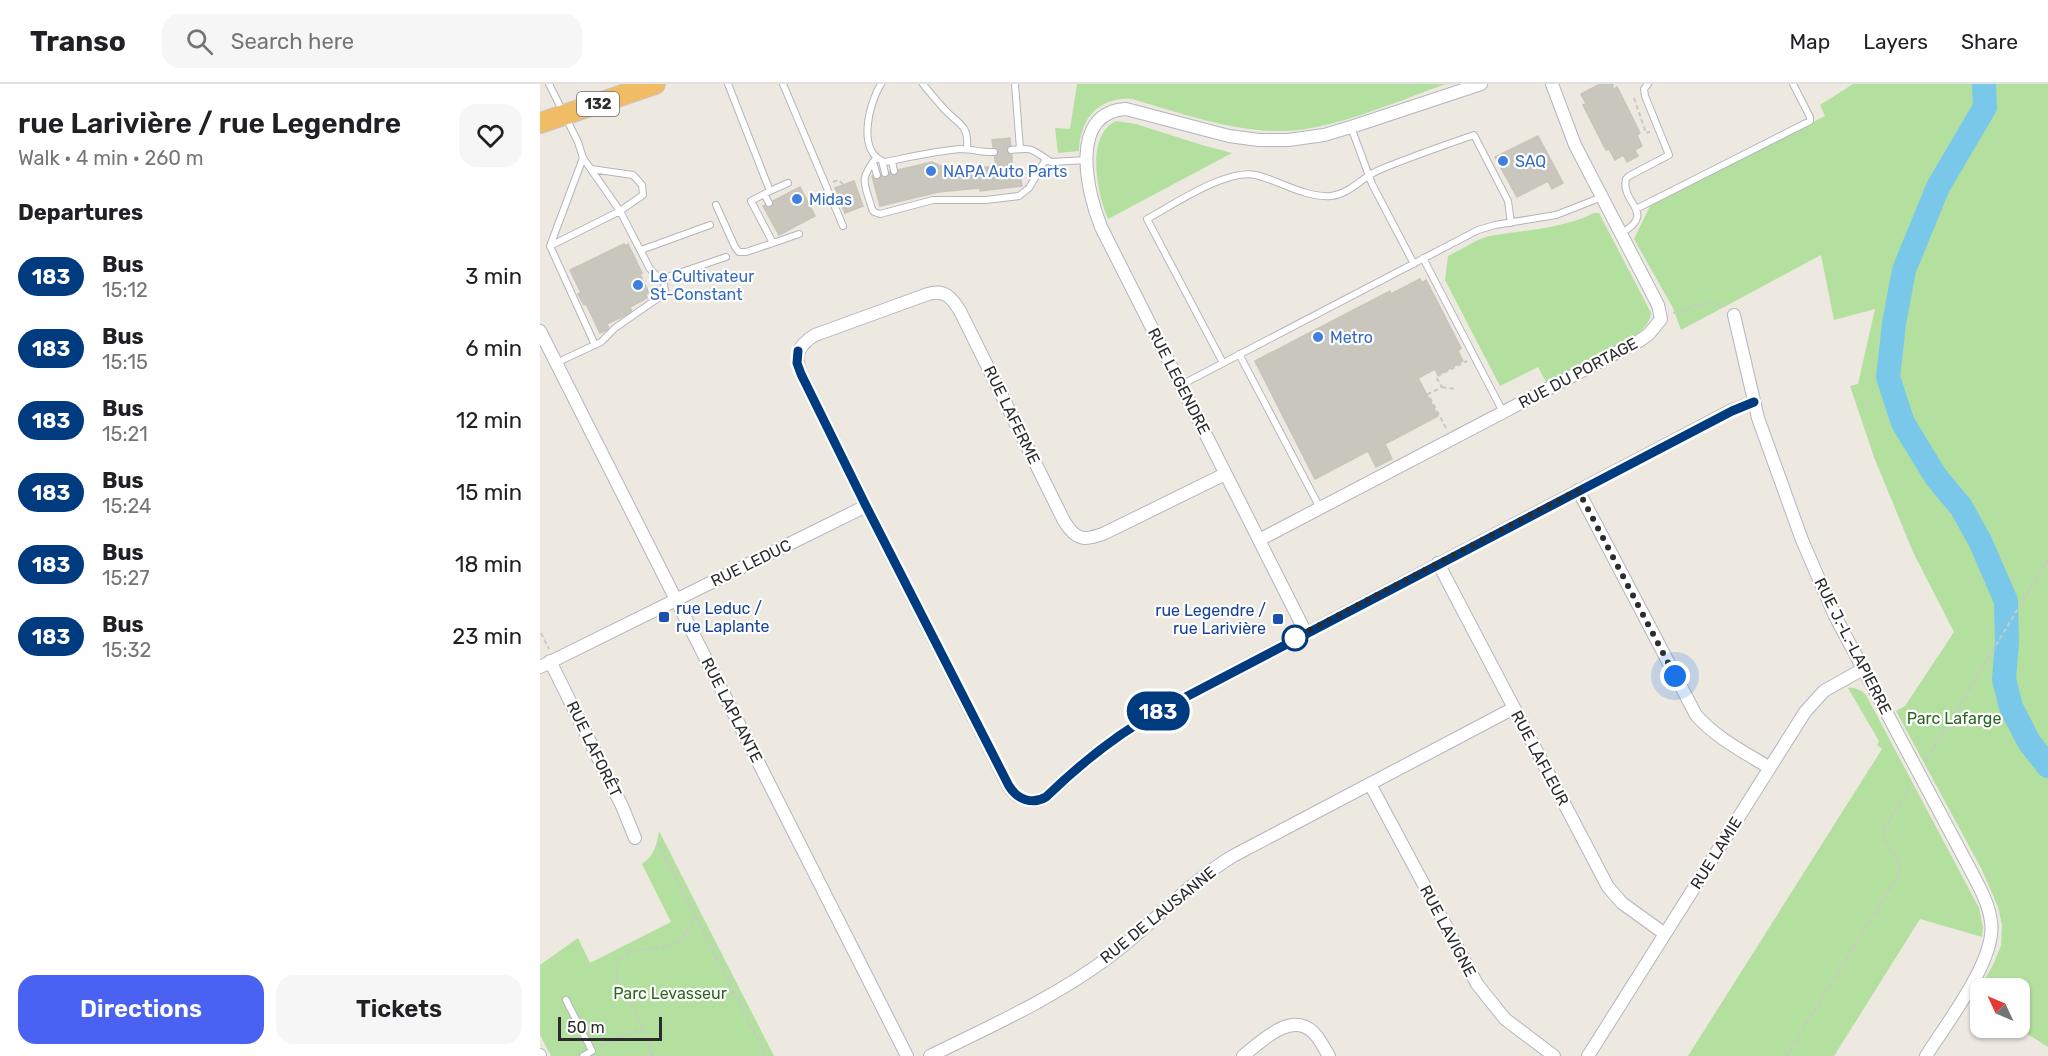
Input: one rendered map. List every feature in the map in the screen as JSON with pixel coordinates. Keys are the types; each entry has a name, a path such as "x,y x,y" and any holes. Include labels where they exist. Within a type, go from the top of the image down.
{"highway":[{"name":"132","path":"540,123 655,84"}],"street":[{"path":"1351,128 1481,84"},
{"name":"RUE DU PORTAGE","path":"1259,540 1639,341 1656,327 1661,319 1661,312 1568,130 1552,84"},
{"name":"RUE LEGENDRE","path":"1306,633 1101,227 1090,193 1088,160 1090,136 1097,122 1107,113 1126,109 1229,136 1259,140 1306,138 1351,128"},
{"name":"RUE LAFERME","path":"866,506 801,374 797,363 798,351 801,345 815,335 928,294 940,292 948,295 960,311 1064,521 1075,535 1087,539 1105,533 1226,474"},
{"name":"RUE J.-L.-LAPIERRE","path":"1734,315 1754,402 1802,540 1835,616 1981,891 1991,921 1990,942 1985,960 1927,1055"},
{"name":"RUE LAPLANTE","path":"540,331 908,1056"},
{"path":"866,506 1009,786 1018,797 1029,801 1040,800 1092,755 1144,719 1578,490 1754,402"},
{"path":"1578,490 1696,715 1708,728 1726,741 1770,768"},
{"name":"RUE LEDUC","path":"548,663 866,506"},
{"name":"RUE LAFLEUR","path":"1438,563 1608,887 1622,903 1665,934"},
{"name":"RUE LAFORÊT","path":"548,663 622,806 634,838"},
{"name":"RUE LAMIE","path":"1588,1056 1805,712 1814,700 1830,687 1863,669"},
{"name":"RUE DE LAUSANNE","path":"930,1056 1025,1009 1074,981 1127,944 1185,891 1218,866 1514,708"},
{"name":"RUE LAVIGNE","path":"1370,784 1480,989 1516,1029 1554,1056"},
{"path":"1243,1056 1277,1030 1293,1026 1311,1030 1329,1056"}],"lane":[{"path":"549,84 578,142 583,158 620,211 651,269 665,287 661,296 615,328 608,336 595,345 556,363"},
{"path":"728,84 769,191 769,203"},
{"path":"783,84 843,226"},
{"path":"881,84 872,105 868,142 885,173"},
{"path":"923,84 947,112 961,123 967,135 967,149"},
{"path":"1015,84 1020,149"},
{"path":"1621,233 1632,227 1638,215 1626,189 1626,179 1669,155 1645,96 1644,89 1648,84"},
{"path":"1636,209 1810,121 1793,84"},
{"path":"1351,128 1369,176 1414,264"},
{"path":"1223,363 1147,219 1231,176 1254,175 1309,193 1331,196 1349,190 1379,170 1474,135 1508,201 1511,222"},
{"path":"994,152 986,153 967,149 939,151 892,161 877,160 865,172 864,182 872,209 880,214 933,200 987,200 1019,196 1029,188 1046,159"},
{"path":"1011,150 1035,150 1046,159 1058,163 1088,160"},
{"path":"583,158 550,246 595,345"},
{"path":"900,159 902,169"},
{"path":"877,160 877,175"},
{"path":"892,161 894,171"},
{"path":"550,246 620,211 643,195 644,189 633,175 591,170"},
{"path":"772,243 751,201 788,183"},
{"path":"780,187 784,195"},
{"path":"769,191 777,199"},
{"path":"1181,385 1478,230 1556,215 1602,197"},
{"path":"716,205 735,248 739,252 746,252 799,234"},
{"path":"640,250 710,225"},
{"path":"661,279 726,257"},
{"path":"1424,258 1503,412"},
{"path":"1239,354 1320,508"},
{"path":"566,1000 592,1051 583,1056"}],"path":[{"path":"1673,313 1700,305 1718,303 1727,307 1734,315"},
{"path":"1442,387 1436,378 1468,360"},
{"path":"1439,415 1428,394 1442,387 1455,389"},
{"path":"1924,764 2048,559"},
{"path":"541,633 548,663"},
{"path":"1786,1056 1898,876 1900,862 1883,839 1882,831 1913,783"},
{"path":"658,843 766,1056"},
{"path":"652,1056 643,1029 620,987 617,978 618,968 621,960 638,949 677,942 684,935 695,915"},
{"path":"592,1051 619,1037 643,1029"}],"green space":[{"path":"1077,84 1446,84 1344,120 1323,126 1283,131 1226,125 1132,99 1120,99 1101,106 1093,112 1083,129 1079,151 1058,153 1055,128 1070,129"},
{"name":"Parc Lafarge","path":"1853,84 2048,84 2048,1047 2030,1036 2030,978 1985,978 2001,946 2002,925 1998,907 1982,870 1896,711 1905,706 1954,632 1913,552 1874,457 1850,386 1858,384 1875,309 1834,320 1821,255 1681,330 1673,308 1634,239 1650,206 1825,116 1820,105"},
{"path":"1116,121 1136,124 1232,153 1108,219 1100,195 1096,166 1097,152 1106,128"},
{"path":"1599,213 1651,313 1648,322 1637,334 1546,382 1538,367 1500,386 1445,280 1448,256 1489,236 1556,226"},
{"path":"1848,688 1858,689 1866,695 1979,908 1983,928 1982,937 1920,919 1834,1056 1688,1056 1882,749 1877,745 1879,741"},
{"name":"Parc Levasseur","path":"659,831 774,1056 551,1056 540,1035 540,965 578,938 590,963 671,922 642,864 654,850"}],"building":[{"path":"1600,84 1613,84 1613,90 1617,87 1640,133 1637,135 1642,146 1635,150 1638,156 1627,162 1623,155 1615,160 1609,149 1606,150 1583,105 1586,104 1581,94"},
{"path":"1538,136 1563,183 1552,189 1548,181 1517,197 1495,157"},
{"path":"1010,138 1013,170 1019,169 1022,186 980,191 980,188 938,192 880,206 872,176 932,162 952,171 996,166 992,140"},
{"path":"854,181 863,206 845,213 835,188"},
{"path":"800,187 815,216 779,235 763,206"},
{"path":"624,244 625,246 628,244 649,293 646,294 647,298 630,307 632,312 607,324 609,329 600,333 586,304 584,305 578,294 581,293 570,270"},
{"path":"1420,279 1422,283 1426,280 1461,348 1458,351 1463,361 1438,375 1435,369 1418,378 1438,416 1385,444 1392,459 1376,467 1368,451 1315,479 1255,361 1390,291 1391,294"}],"waterway":[{"path":"1984,84 1985,107 1938,187 1904,270 1894,324 1888,377 1903,423 1936,477 1961,507 1980,541 2006,601 2007,642 2004,679 2011,707 2029,742 2048,766"}],"bus line":[{"name":"183","path":"798,351 797,363 801,374 1009,786 1018,797 1029,801 1046,797 1098,750 1159,711 1597,480 1754,402"}],"place":[{"name":"SAQ","path":"1503,161"},
{"name":"NAPA Auto Parts","path":"931,171"},
{"name":"Midas","path":"797,199"},
{"name":"Le Cultivateur St-Constant","path":"638,285"},
{"name":"Metro","path":"1318,337"},
{"name":"rue Leduc / rue Laplante","path":"664,617"},
{"name":"rue Legendre / rue Larivière","path":"1278,619"}],"route":[{"path":"1295,638 1293,639 1578,490 1675,676"}]}
